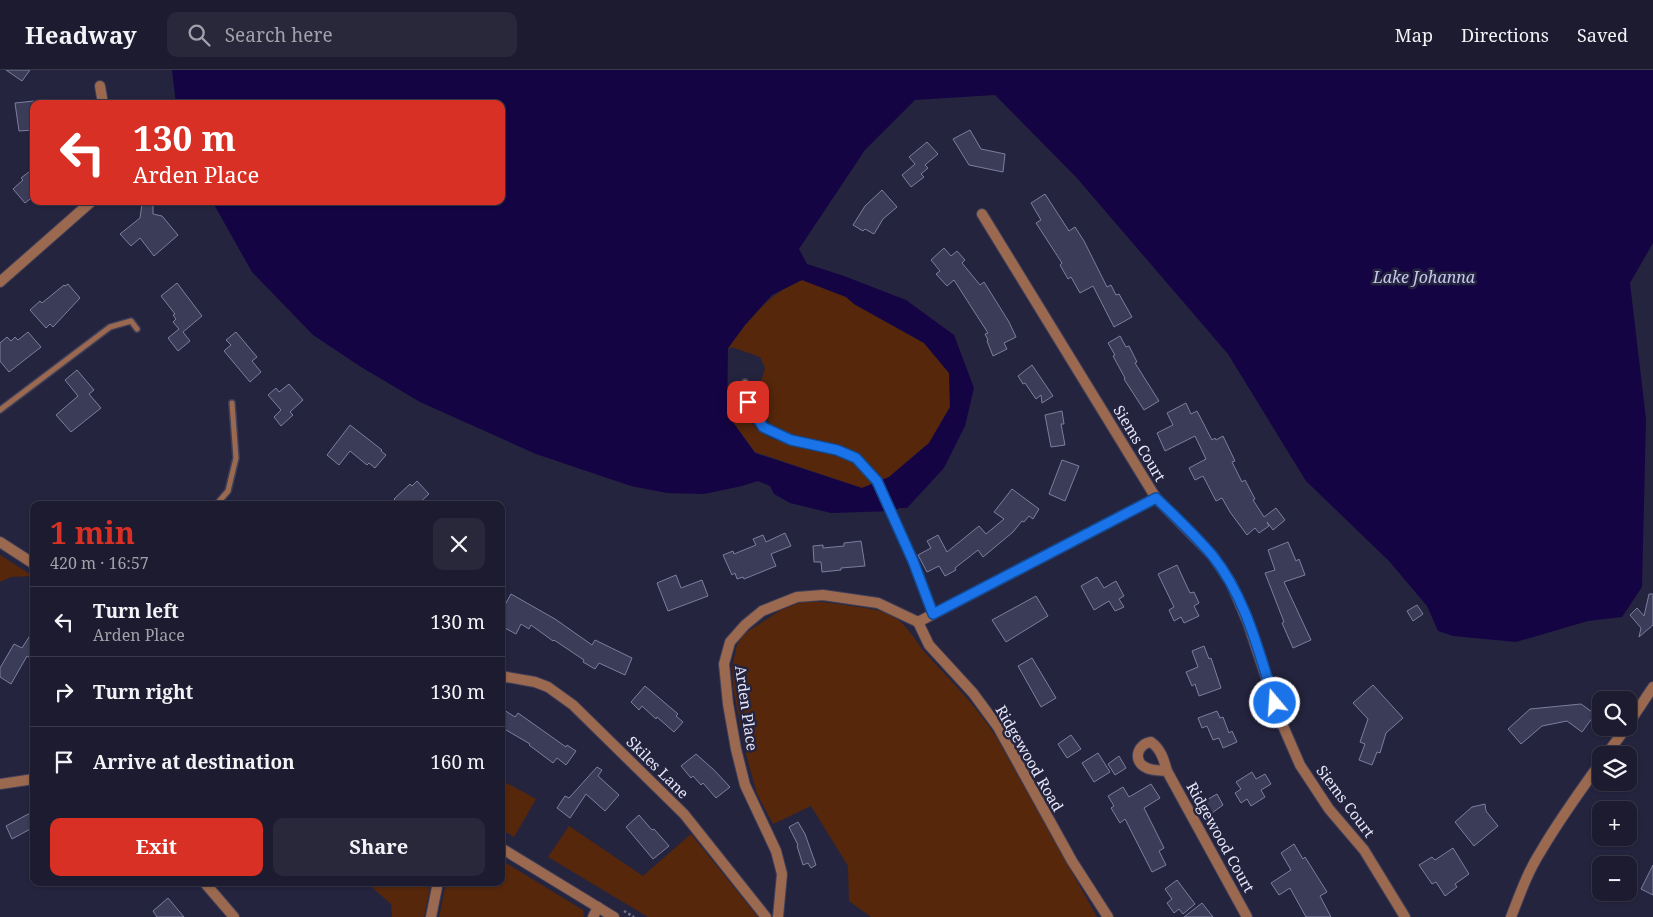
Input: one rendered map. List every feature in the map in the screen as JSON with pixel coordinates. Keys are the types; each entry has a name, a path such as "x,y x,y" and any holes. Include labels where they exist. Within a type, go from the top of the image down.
{"street":[{"path":"100,86 102,100"},
{"path":"0,282 87,205"},
{"name":"Siems Court","path":"982,214 1156,498 1213,556 1230,584 1248,623 1280,719 1300,765 1329,809 1364,850 1405,917"},
{"path":"918,622 1156,498"},
{"path":"0,542 30,561"},
{"name":"Arden Place","path":"778,917 782,874 776,851 745,784 733,731 724,664 730,642 744,625 762,611 797,597 824,594 878,603 918,622"},
{"name":"Ridgewood Road","path":"918,622 928,646 973,693 998,727 1072,861 1108,917"},
{"name":"Skiles Lane","path":"505,677 535,682 548,687 574,705 684,814 766,917"},
{"path":"1637,711 1653,687"},
{"name":"Ridgewood Court","path":"1167,771 1247,917"},
{"path":"1511,917 1522,888 1540,852 1592,775"},
{"path":"0,784 30,780"},
{"path":"505,850 614,917"},
{"path":"207,886 234,917"},
{"path":"431,917 437,886"},
{"path":"593,917 598,907"}],"lane":[{"path":"0,410 110,327 131,321 137,329"},
{"path":"746,382 748,402 763,427 791,440 837,450 856,458 877,481 913,561 933,614"},
{"path":"219,501 228,491 236,458 232,402"}],"shaded area":[{"path":"802,280 846,297 854,304 924,343 949,373 950,407 929,443 889,477 880,481 864,462 855,456 831,446 790,437 771,425 756,401 765,368 760,357 732,347 728,349 760,308 779,292"},
{"path":"742,413 758,430 770,438 849,460 874,483 862,488 755,452 730,418"},
{"path":"0,555 30,574 30,576 11,577 0,582"},
{"path":"804,601 834,603 884,612 905,626 923,651 956,686 997,738 1097,917 871,917 849,901 848,866 811,806 773,824 757,794 747,758 733,688 732,667 737,645 744,634 781,610"},
{"path":"505,782 536,799 514,837 505,831"},
{"path":"569,826 643,876 691,834 758,917 648,917 548,857"},
{"path":"505,862 583,910 584,917 439,917 445,886 505,886"},
{"path":"370,886 430,886 424,917 392,917 391,904"}],"water":[{"name":"Lake Johanna","path":"172,70 1653,70 1653,243 1630,283 1646,419 1642,587 1622,617 1588,621 1516,642 1453,636 1438,631 1427,606 1389,561 1306,481 1228,354 1076,177 995,95 915,100 865,150 799,249 807,264 906,300 954,335 974,388 965,426 944,468 907,508 899,508 894,511 831,513 790,503 774,494 770,486 758,481 704,494 667,493 631,486 536,454 420,402 361,367 313,335 252,272 214,205 505,205 505,100 176,100","holes":["802,280 846,297 854,304 924,343 949,373 950,407 929,443 889,477 862,488 755,453 727,414 728,348 745,325 772,295"]}],"building":[{"path":"6,70 30,70 22,81"},
{"path":"30,101 30,130 19,131 15,103"},
{"path":"970,130 981,149 1005,154 1003,172 969,165 953,139"},
{"path":"927,142 938,154 925,165 928,168 921,174 924,177 911,187 902,175 915,164 909,157"},
{"path":"30,171 30,199 25,203 13,189 23,180 21,178"},
{"path":"882,190 897,207 883,219 874,234 865,229 863,231 853,225 865,206"},
{"path":"1045,194 1069,231 1075,227 1107,287 1111,285 1116,295 1119,294 1132,317 1114,327 1093,286 1080,293 1071,277 1068,279 1060,265 1062,263 1036,223 1041,220 1031,203"},
{"path":"142,205 153,205 153,214 162,216 178,235 154,256 140,238 131,246 120,234 140,218"},
{"path":"944,248 951,256 957,251 965,260 962,263 980,285 984,282 1009,322 1016,337 1004,343 1007,349 993,356 985,334 988,333 954,280 947,286 936,274 940,271 931,260"},
{"path":"177,283 202,316 183,332 190,341 178,351 168,338 179,329 173,322 176,319 173,315 175,314 161,296"},
{"path":"68,284 80,298 53,327 50,324 46,328 30,310 40,301 42,303 64,285"},
{"path":"28,332 41,347 9,372 0,361 0,343 7,337 11,341 15,337 18,340"},
{"path":"236,332 257,357 252,361 261,372 250,382 224,351 231,345 226,340"},
{"path":"1120,336 1126,347 1129,346 1137,362 1135,363 1159,401 1144,410 1124,379 1113,356 1115,355 1108,343"},
{"path":"1032,365 1053,396 1042,403 1041,395 1036,399 1018,376"},
{"path":"77,370 94,390 89,394 101,408 71,432 56,415 78,396 65,380"},
{"path":"289,384 303,400 290,412 293,415 281,426 274,417 281,410 268,395 276,388 279,392"},
{"path":"1186,403 1191,414 1197,411 1212,440 1223,436 1235,461 1232,462 1242,482 1245,480 1255,499 1253,500 1264,517 1276,508 1285,520 1273,530 1267,522 1269,526 1259,533 1255,528 1247,535 1222,498 1216,501 1203,476 1195,480 1189,468 1206,459 1195,436 1165,451 1157,433 1173,425 1167,413"},
{"path":"1062,411 1064,424 1061,424 1065,445 1051,447 1045,415"},
{"path":"350,425 386,455 375,468 369,463 367,465 350,451 339,465 327,455"},
{"path":"1062,460 1079,466 1065,501 1049,494"},
{"path":"417,481 429,494 421,501 396,501 394,499 410,484 412,486"},
{"path":"1012,489 1039,509 1033,519 1029,516 1024,522 1022,521 1013,532 983,557 978,550 955,568 956,570 945,576 939,566 927,572 918,555 931,548 927,541 938,535 947,552 979,526 986,534 1004,519 994,512"},
{"path":"785,533 791,546 771,554 776,566 744,579 743,577 737,579 735,573 732,575 723,555 733,551 734,554 756,545 753,539 763,535 766,542"},
{"path":"861,541 865,566 822,572 821,562 814,562 813,546 823,545 823,548 844,546 844,543"},
{"path":"1288,542 1296,561 1299,559 1305,575 1284,582 1311,640 1293,648 1282,623 1284,622 1265,573 1275,570 1268,550"},
{"path":"1177,565 1190,593 1194,592 1199,603 1194,606 1199,616 1184,623 1181,617 1174,621 1169,610 1174,607 1158,574"},
{"path":"676,575 681,588 702,580 708,596 668,611 657,583"},
{"path":"1097,577 1104,588 1116,581 1124,596 1119,599 1124,607 1115,611 1109,601 1094,610 1081,586"},
{"path":"511,594 555,619 592,645 595,640 632,658 625,675 599,663 595,669 531,625 529,629 521,624 516,634 505,628 505,605"},
{"path":"1649,594 1653,594 1653,625 1639,637 1641,628 1630,615 1637,608 1644,616"},
{"path":"1036,596 1048,616 1006,642 992,620"},
{"path":"1417,605 1423,614 1413,621 1407,611"},
{"path":"30,635 30,658 27,656 11,684 0,677 0,668 14,644 22,648"},
{"path":"1204,646 1209,659 1211,658 1221,688 1199,696 1195,684 1192,686 1186,672 1198,667 1192,651"},
{"path":"1032,658 1056,698 1041,707 1018,666"},
{"path":"1373,685 1403,718 1386,733 1380,753 1377,752 1372,765 1359,760 1365,744 1360,742 1368,719 1353,703"},
{"path":"645,686 678,714 676,716 683,722 674,732 642,706 639,710 631,702"},
{"path":"1581,704 1592,712 1592,718 1582,732 1567,721 1542,726 1521,744 1508,729 1530,709"},
{"path":"505,711 515,717 518,713 566,747 567,745 576,751 566,765 557,758 553,763 530,744 505,729"},
{"path":"1217,711 1220,718 1223,717 1229,733 1232,731 1237,742 1223,748 1219,738 1213,740 1207,726 1202,728 1198,718"},
{"path":"1071,735 1081,749 1067,758 1058,744"},
{"path":"1098,753 1110,772 1094,782 1082,763"},
{"path":"696,754 730,787 716,798 703,783 701,785 693,776 691,778 681,766"},
{"path":"1119,756 1126,768 1115,775 1108,764"},
{"path":"597,767 602,770 598,776 619,795 605,811 586,794 570,818 557,808 565,796 569,798"},
{"path":"1252,772 1256,779 1265,774 1271,784 1261,790 1265,797 1251,806 1247,799 1241,803 1235,793 1241,789 1236,782"},
{"path":"1151,784 1160,798 1144,808 1164,848 1159,851 1166,865 1152,872 1125,819 1120,823 1111,808 1114,806 1108,796 1123,787 1129,797"},
{"path":"1217,794 1223,805 1205,818 1198,805"},
{"path":"1485,804 1486,811 1498,826 1474,846 1455,822 1472,807"},
{"path":"30,813 30,829 12,839 6,826"},
{"path":"639,815 669,846 653,859 626,827"},
{"path":"798,822 805,834 816,865 811,868 808,863 803,865 798,845 789,827"},
{"path":"1294,844 1303,859 1305,857 1327,892 1320,896 1331,917 1306,917 1290,888 1279,895 1271,883 1291,870 1281,853"},
{"path":"1453,848 1469,874 1455,884 1457,887 1445,896 1436,882 1432,884 1419,865 1432,857 1435,860"},
{"path":"1653,865 1653,895 1641,889"},
{"path":"1177,880 1195,904 1183,914 1179,909 1174,913 1167,903 1172,899 1165,889"},
{"path":"168,898 184,917 157,917 153,911"},
{"path":"1202,903 1213,917 1184,917"}],"route":[{"path":"748,402 763,427 791,440 837,450 856,458 877,481 913,561 933,614 1156,498 1213,556 1230,584 1248,623 1275,703"}]}
